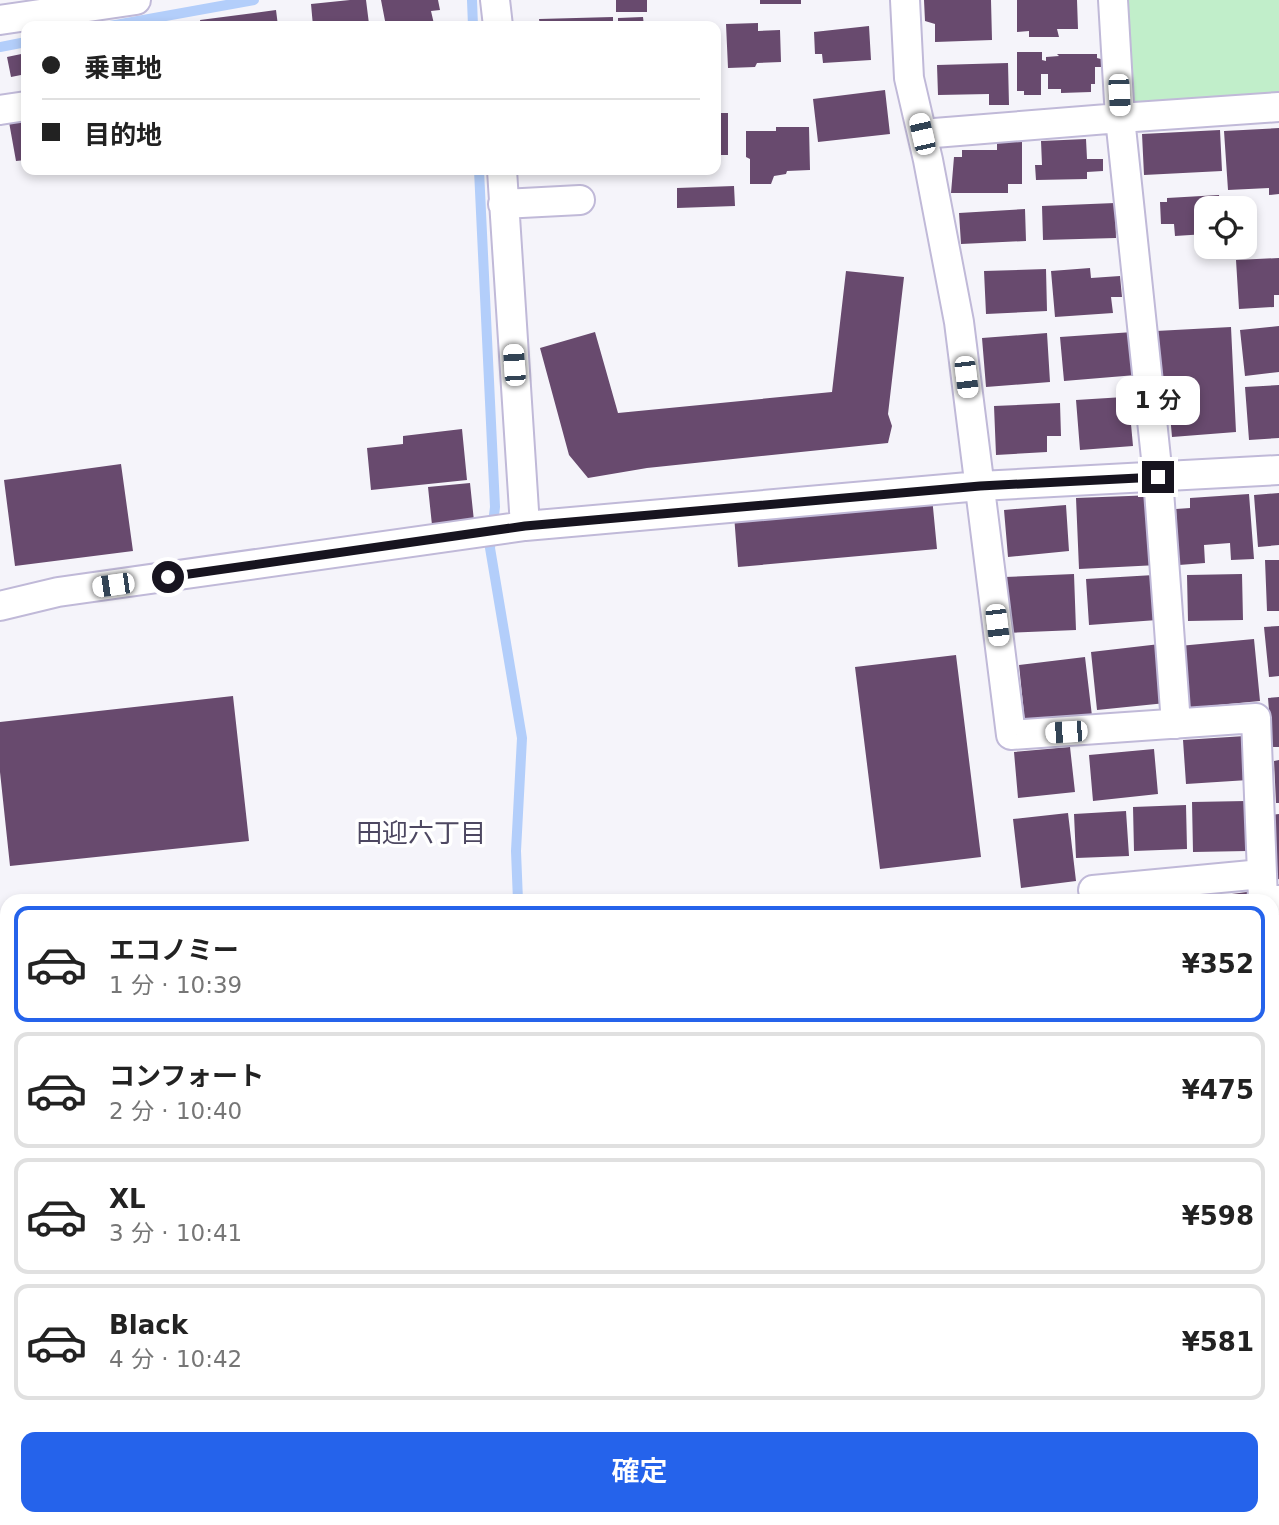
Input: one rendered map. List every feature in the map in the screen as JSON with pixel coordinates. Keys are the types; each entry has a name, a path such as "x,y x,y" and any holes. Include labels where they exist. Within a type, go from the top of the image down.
{"street":[{"path":"0,20 136,0"},
{"path":"495,0 497,21"},
{"path":"905,0 909,78 959,322 1011,735 1256,718 1263,894"},
{"path":"1113,0 1120,118 1158,477 1176,724"},
{"path":"0,110 21,107"},
{"path":"922,134 1279,107"},
{"path":"502,175 525,526"},
{"path":"503,205 580,200"},
{"path":"0,606 58,592 525,526 980,486 1279,470"},
{"path":"1093,891 1262,874"}],"green space":[{"path":"1119,0 1279,0 1279,101 1126,110"}],"building":[{"path":"366,0 369,21 313,21 311,4"},
{"path":"381,0 438,0 440,10 431,11 433,21 385,21"},
{"path":"616,0 647,0 647,12 616,12"},
{"path":"760,0 801,0 801,4 760,4"},
{"path":"924,0 991,0 992,40 935,42 935,24 925,21"},
{"path":"1017,0 1077,0 1078,29 1057,29 1059,37 1029,37 1029,31 1017,32"},
{"path":"276,10 277,21 200,21"},
{"path":"613,17 613,21 539,21"},
{"path":"643,17 643,21 618,21 618,18"},
{"path":"758,23 758,31 780,30 781,62 728,68 726,24"},
{"path":"869,26 871,60 823,63 822,54 815,54 814,32"},
{"path":"1017,52 1042,52 1042,60 1046,61 1046,57 1059,56 1057,54 1097,54 1097,58 1101,59 1101,67 1095,67 1095,84 1091,84 1091,92 1061,93 1061,89 1048,89 1048,74 1041,74 1041,95 1024,95 1024,91 1017,91"},
{"path":"21,54 21,75 11,77 7,57"},
{"path":"1008,63 1009,105 989,105 989,94 938,95 937,65"},
{"path":"885,90 890,134 818,142 813,99"},
{"path":"721,113 728,113 728,155 721,155"},
{"path":"21,120 21,160 16,161 9,122"},
{"path":"776,127 809,127 810,170 787,171 786,174 774,176 771,184 750,184 746,131 776,131"},
{"path":"1279,128 1279,194 1269,195 1269,188 1228,190 1224,131"},
{"path":"1220,130 1222,171 1144,175 1142,134"},
{"path":"1086,139 1087,159 1103,159 1103,171 1087,172 1087,179 1036,180 1035,165 1042,165 1041,141"},
{"path":"997,142 1022,142 1022,184 1008,184 1008,193 951,193 954,157 962,157 962,150 997,150"},
{"path":"734,186 735,206 677,208 677,188"},
{"path":"1194,196 1194,235 1175,236 1174,224 1161,224 1160,202 1167,202 1167,198"},
{"path":"1115,203 1116,238 1043,240 1042,206"},
{"path":"1025,209 1026,241 961,244 959,213"},
{"path":"1279,258 1279,295 1274,295 1274,307 1239,309 1236,260"},
{"path":"1090,268 1091,278 1120,276 1122,297 1111,297 1113,313 1055,317 1051,271"},
{"path":"1046,269 1047,311 986,314 984,271"},
{"path":"846,271 904,277 888,414 892,426 888,443 647,468 588,478 569,455 540,348 595,332 618,413 832,392"},
{"path":"1279,326 1279,372 1245,376 1240,330"},
{"path":"1231,327 1236,432 1172,437 1168,392 1158,385 1156,331"},
{"path":"1133,332 1136,375 1064,381 1060,337"},
{"path":"1047,333 1050,382 986,387 982,338"},
{"path":"1279,385 1279,438 1249,440 1245,387"},
{"path":"1140,396 1142,423 1131,424 1133,446 1080,450 1076,400"},
{"path":"1060,403 1061,436 1047,436 1047,452 996,455 994,406"},
{"path":"462,429 467,480 371,490 367,448 403,444 403,436"},
{"path":"121,464 133,551 15,566 4,480"},
{"path":"470,483 474,521 432,525 428,487"},
{"path":"1279,493 1279,545 1258,547 1254,495"},
{"path":"1249,494 1254,559 1231,560 1230,543 1204,545 1205,563 1179,565 1176,509 1190,508 1190,498"},
{"path":"1155,495 1158,565 1079,569 1076,498"},
{"path":"932,497 937,549 738,567 734,515"},
{"path":"1066,505 1069,551 1008,557 1004,510"},
{"path":"1265,560 1279,560 1279,611 1267,611"},
{"path":"1074,574 1076,630 1007,633 1005,577"},
{"path":"1242,574 1243,620 1188,621 1187,575"},
{"path":"1154,575 1157,620 1089,625 1086,579"},
{"path":"1279,626 1279,676 1269,677 1264,627"},
{"path":"1254,639 1260,701 1186,708 1179,646"},
{"path":"1160,644 1166,703 1097,710 1091,652"},
{"path":"956,655 981,857 880,869 855,667"},
{"path":"1085,657 1092,716 1025,723 1019,665"},
{"path":"233,696 249,841 10,866 0,772 0,722"},
{"path":"1279,697 1279,747 1272,747 1268,698"},
{"path":"1245,736 1248,780 1186,784 1183,740"},
{"path":"1070,747 1075,792 1018,798 1014,752"},
{"path":"1154,749 1158,794 1093,801 1089,755"},
{"path":"1279,760 1279,803 1276,803 1274,761"},
{"path":"1246,801 1247,851 1193,852 1192,802"},
{"path":"1186,805 1187,849 1134,851 1133,807"},
{"path":"1126,811 1129,856 1076,858 1074,814"},
{"path":"1068,813 1076,881 1021,888 1013,819"},
{"path":"1279,814 1279,879 1275,880 1270,815"},
{"path":"1254,891 1254,894 1232,894"}],"waterway":[{"path":"138,21 254,0"},
{"path":"472,0 473,21"},
{"path":"0,47 21,43"},
{"path":"479,175 495,507 490,548 522,738 516,851 518,894"}],"district":[{"name":"田迎六丁目","path":"421,833"}],"route":[{"path":"168,577 525,526 980,486 1158,477"}]}
